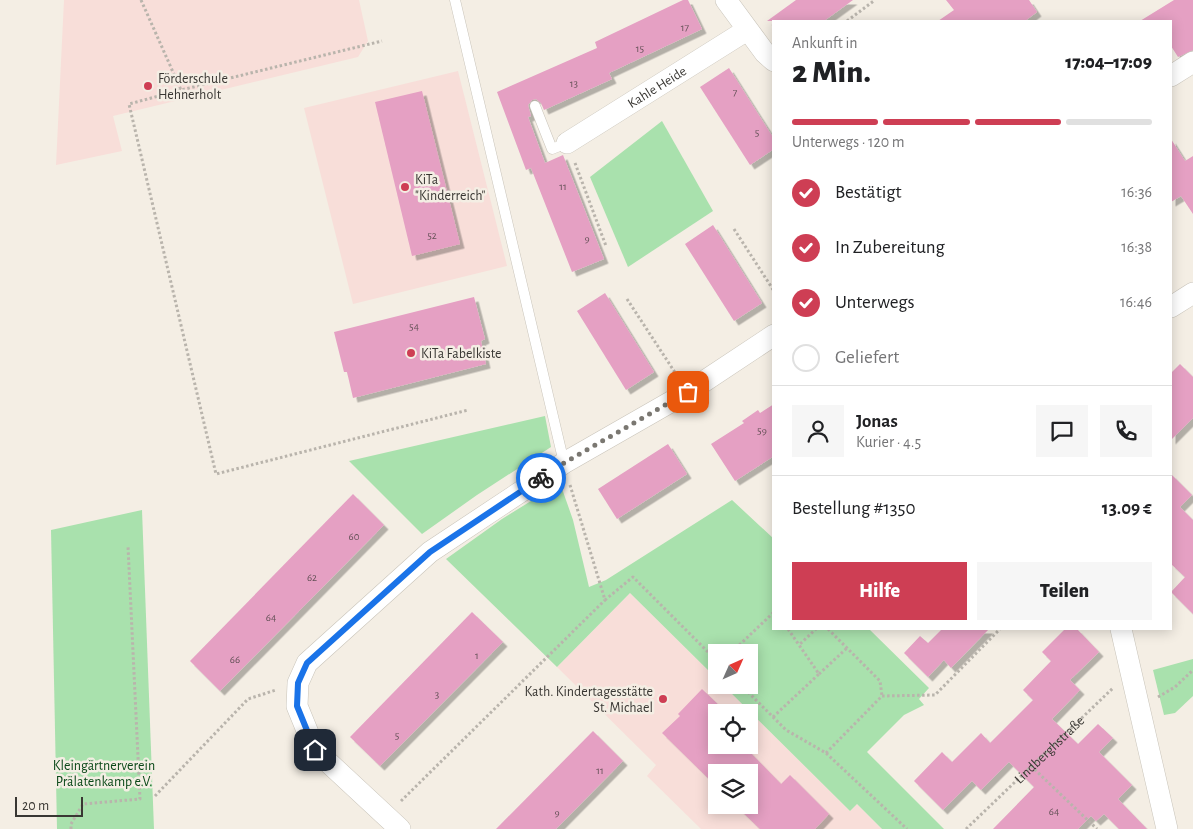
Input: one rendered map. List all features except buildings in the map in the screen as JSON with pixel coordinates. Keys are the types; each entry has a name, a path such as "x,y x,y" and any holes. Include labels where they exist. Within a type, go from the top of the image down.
{"street":[{"path":"726,0 747,30 772,60"},
{"name":"Kahle Heide","path":"567,143 747,30"},
{"path":"1172,75 1193,62"},
{"path":"1172,306 1193,293"},
{"path":"394,823 315,750 297,706 298,683 307,663 430,552 564,463 688,392 772,336"},
{"path":"1121,630 1167,829"}],"lane":[{"path":"455,0 564,463"},
{"path":"535,106 552,149 567,143"}],"path":[{"path":"141,0 181,90"},
{"path":"847,20 875,0"},
{"path":"382,41 129,104 216,474 468,410"},
{"path":"567,143 606,246"},
{"path":"734,230 772,288"},
{"path":"627,299 688,392"},
{"path":"564,463 605,600"},
{"path":"71,829 71,824 82,804 140,799 128,546"},
{"path":"394,823 403,799 605,600 633,578 708,652"},
{"path":"740,644 772,614"},
{"path":"789,630 819,674"},
{"path":"799,644 815,630"},
{"path":"829,630 880,681 882,696"},
{"path":"826,753 882,696 934,695 999,630"},
{"path":"773,717 847,648"},
{"name":"Lindberghstraße","path":"966,829 1131,670"},
{"path":"1140,708 1175,686 1193,670"},
{"path":"155,796 248,699 298,683"},
{"path":"750,694 786,730 826,753 907,829"},
{"path":"1031,766 1098,829"}],"shaded area":[{"name":"Förderschule Hehnerholt","path":"64,0 359,0 368,41 358,57 113,116 122,151 56,165"},
{"name":"KiTa \"Kinderreich\"","path":"458,71 507,266 353,304 304,108"},
{"name":"Kath. Kindertagesstätte St. Michael","path":"630,593 708,670 708,694 732,694 742,704 708,704 708,754 758,754 758,720 850,811 857,804 882,829 701,829 647,776 656,765 557,667"}],"green space":[{"path":"662,121 713,211 628,267 590,177"},
{"path":"545,416 551,447 477,495 422,534 349,461"},
{"path":"560,483 573,520 589,587 606,580 732,500 772,537 772,630 870,630 929,688 919,699 924,705 904,715 867,752 944,829 882,829 857,804 850,811 758,720 758,704 742,704 732,694 758,694 758,644 708,644 708,670 630,593 557,667 446,559 502,519"},
{"name":"Kleingärtnerverein Prälatenkamp e.V.","path":"142,510 154,829 57,829 51,530"},
{"path":"1193,659 1193,696 1175,713 1164,715 1153,670"}],"way so far":[{"path":"541,478 688,392"}],"place":[{"name":"Förderschule Hehnerholt","path":"148,86"},
{"name":"KiTa \"Kinderreich\"","path":"405,187"},
{"name":"KiTa Fabelkiste","path":"411,353"},
{"name":"Kath. Kindertagesstätte St. Michael","path":"663,699"}],"route":[{"path":"315,750 297,706 298,683 307,663 430,552 541,478"}]}
